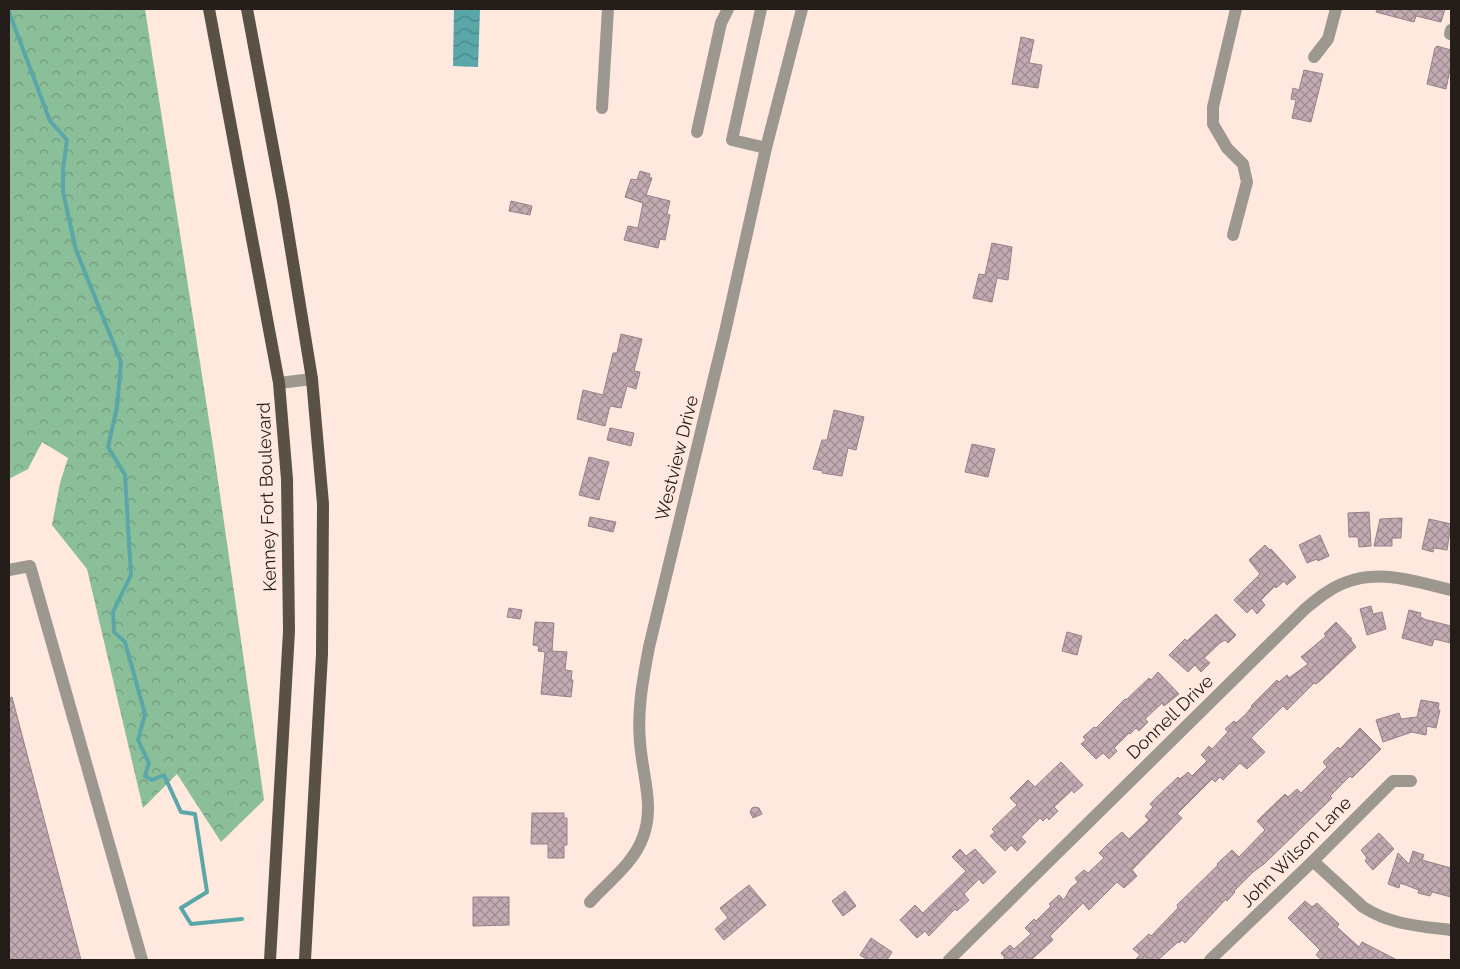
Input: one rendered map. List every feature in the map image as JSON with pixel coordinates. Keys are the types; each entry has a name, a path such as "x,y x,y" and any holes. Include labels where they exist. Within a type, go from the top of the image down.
{"main road":[{"name":"Kenney Fort Boulevard","path":"209,9 279,383 287,479 289,631 270,960"},
{"path":"247,9 283,201 312,379 323,504 322,654 305,960"}],"street":[{"path":"602,108 608,9"},
{"path":"697,132 721,23 728,9"},
{"path":"761,9 732,140 766,148"},
{"name":"Westview Drive","path":"590,902 636,851 646,826 648,800 640,743 639,716 649,647 725,332 766,148 802,9"},
{"path":"1233,235 1247,182 1243,164 1227,148 1213,124 1213,107 1236,9"},
{"path":"1314,57 1328,39 1336,9"},
{"path":"279,383 312,379"},
{"path":"9,570 30,566 142,960"},
{"name":"Donnell Drive","path":"949,960 1305,609 1326,593 1345,582 1367,577 1393,576 1451,590"},
{"name":"John Wilson Lane","path":"1210,960 1313,861 1392,781 1411,781"},
{"path":"1313,861 1363,907 1371,912 1388,920 1407,925 1451,930"}],"green space":[{"path":"9,9 145,9 213,446 264,800 221,842 177,774 143,808 87,569 52,525 60,483 68,458 42,442 28,469 9,479"}],"water":[{"path":"454,9 480,9 478,67 453,66"}],"building":[{"path":"1377,9 1445,9 1441,22 1416,16 1414,22 1376,12"},
{"path":"1021,37 1034,40 1029,63 1042,65 1038,88 1012,84"},
{"path":"1437,46 1451,50 1451,65 1446,89 1427,84"},
{"path":"1304,70 1323,74 1311,122 1292,118 1296,100 1291,99 1293,88 1299,90"},
{"path":"640,171 650,174 649,177 652,178 646,195 670,201 667,214 670,215 665,240 660,239 658,248 624,240 628,226 638,228 643,203 625,197 631,179 637,180"},
{"path":"511,201 532,206 530,215 509,211"},
{"path":"992,243 1012,247 1008,280 997,278 992,302 973,298 979,274 985,275"},
{"path":"621,334 642,339 634,371 640,372 636,389 627,386 621,408 610,406 605,426 577,419 583,390 603,395 613,353 617,353"},
{"path":"834,410 864,417 856,450 848,448 842,476 822,473 823,471 813,469 822,440 827,440"},
{"path":"610,428 634,433 631,446 607,440"},
{"path":"972,444 995,449 988,477 965,472"},
{"path":"589,457 609,462 599,500 579,495"},
{"path":"1369,512 1371,546 1359,547 1358,537 1349,537 1348,513"},
{"path":"590,517 616,522 613,532 588,526"},
{"path":"1402,518 1401,538 1392,538 1392,546 1374,546 1380,519"},
{"path":"1429,519 1451,524 1447,550 1434,548 1433,552 1422,549"},
{"path":"1320,535 1329,556 1307,563 1299,545"},
{"path":"1265,545 1271,549 1296,577 1287,585 1284,581 1276,588 1275,586 1261,600 1265,605 1257,614 1252,608 1247,613 1234,600 1260,574 1249,560"},
{"path":"1371,606 1373,614 1382,612 1386,629 1367,635 1360,609"},
{"path":"509,608 522,610 520,619 507,617"},
{"path":"1409,610 1421,613 1420,617 1423,619 1451,626 1451,643 1434,639 1432,646 1402,638"},
{"path":"1216,614 1236,635 1228,643 1225,640 1221,642 1204,658 1210,663 1201,672 1195,665 1188,672 1169,655 1185,639 1187,641"},
{"path":"535,622 554,623 552,651 567,652 565,670 572,671 571,697 541,694 545,652 538,651 539,646 533,645"},
{"path":"1336,622 1352,639 1350,639 1356,647 1321,680 1316,684 1314,683 1287,710 1283,706 1251,738 1265,752 1247,769 1240,763 1223,780 1220,777 1215,782 1212,779 1177,814 1182,818 1132,870 1137,876 1124,888 1117,882 1089,910 1083,903 1050,936 1053,940 1031,960 1002,960 1005,958 1001,953 1010,945 1014,949 1031,934 1025,928 1034,919 1036,921 1051,906 1049,904 1059,895 1064,900 1070,889 1078,882 1075,878 1084,870 1088,873 1104,858 1099,853 1108,844 1122,832 1129,839 1149,820 1145,816 1153,807 1150,804 1178,777 1180,779 1188,772 1192,776 1207,761 1201,755 1209,746 1212,749 1228,732 1225,729 1245,715 1251,706 1277,680 1279,682 1287,675 1289,678 1308,664 1301,657 1326,636 1324,634"},
{"path":"1067,632 1082,636 1077,655 1062,651"},
{"path":"1158,672 1179,694 1164,706 1162,703 1145,719 1148,722 1139,731 1136,728 1129,733 1114,748 1117,751 1109,759 1103,753 1096,759 1081,744 1086,740 1083,737 1094,727 1096,728 1125,699 1149,678 1151,680"},
{"path":"12,697 81,960 9,960 9,698"},
{"path":"1421,700 1439,703 1438,710 1440,710 1436,728 1427,726 1426,735 1412,732 1383,742 1376,720 1399,713 1401,719 1417,717"},
{"path":"1360,728 1381,749 1352,778 1350,776 1330,796 1332,798 1264,864 1253,872 1185,943 1182,940 1178,942 1158,960 1135,960 1140,955 1133,949 1149,934 1151,936 1178,908 1177,905 1217,864 1232,850 1239,857 1265,830 1257,821 1285,794 1288,797 1297,789 1301,793 1327,767 1323,762 1338,747 1340,749"},
{"path":"1061,762 1083,785 1074,793 1072,790 1054,807 1058,811 1049,820 1047,817 1043,821 1040,818 1021,837 1026,842 1017,851 1011,845 1005,851 990,836 995,832 992,829 1017,805 1010,798 1028,780 1035,787"},
{"path":"755,807 759,808 762,814 753,818 750,812"},
{"path":"532,813 564,813 564,818 567,818 567,845 564,845 564,858 548,858 548,844 531,844"},
{"path":"1379,833 1394,849 1373,870 1365,861 1367,858 1361,850"},
{"path":"960,849 966,856 975,849 996,872 983,884 979,879 964,894 969,900 957,911 955,909 929,936 925,931 917,938 900,920 915,905 923,913 966,871 952,857"},
{"path":"1413,851 1424,855 1422,860 1451,868 1451,897 1432,892 1430,896 1418,893 1419,890 1400,883 1399,888 1388,884 1398,853 1409,864"},
{"path":"749,885 766,905 724,940 715,929 728,918 720,908"},
{"path":"845,891 856,906 843,916 832,901"},
{"path":"473,897 509,897 509,925 473,926"},
{"path":"1305,901 1312,907 1317,903 1339,924 1337,927 1359,947 1362,942 1397,960 1322,960 1316,955 1320,950 1288,918"},
{"path":"871,938 892,952 887,960 868,960 860,955"}],"waterway":[{"path":"9,12 50,121 67,140 63,169 63,192 76,250 121,362 117,407 108,447 125,475 131,575 113,612 114,632 125,642 145,714 138,740 149,763 145,776 152,780 164,775 181,812 195,814 207,892 181,908 191,924 242,919"}]}
